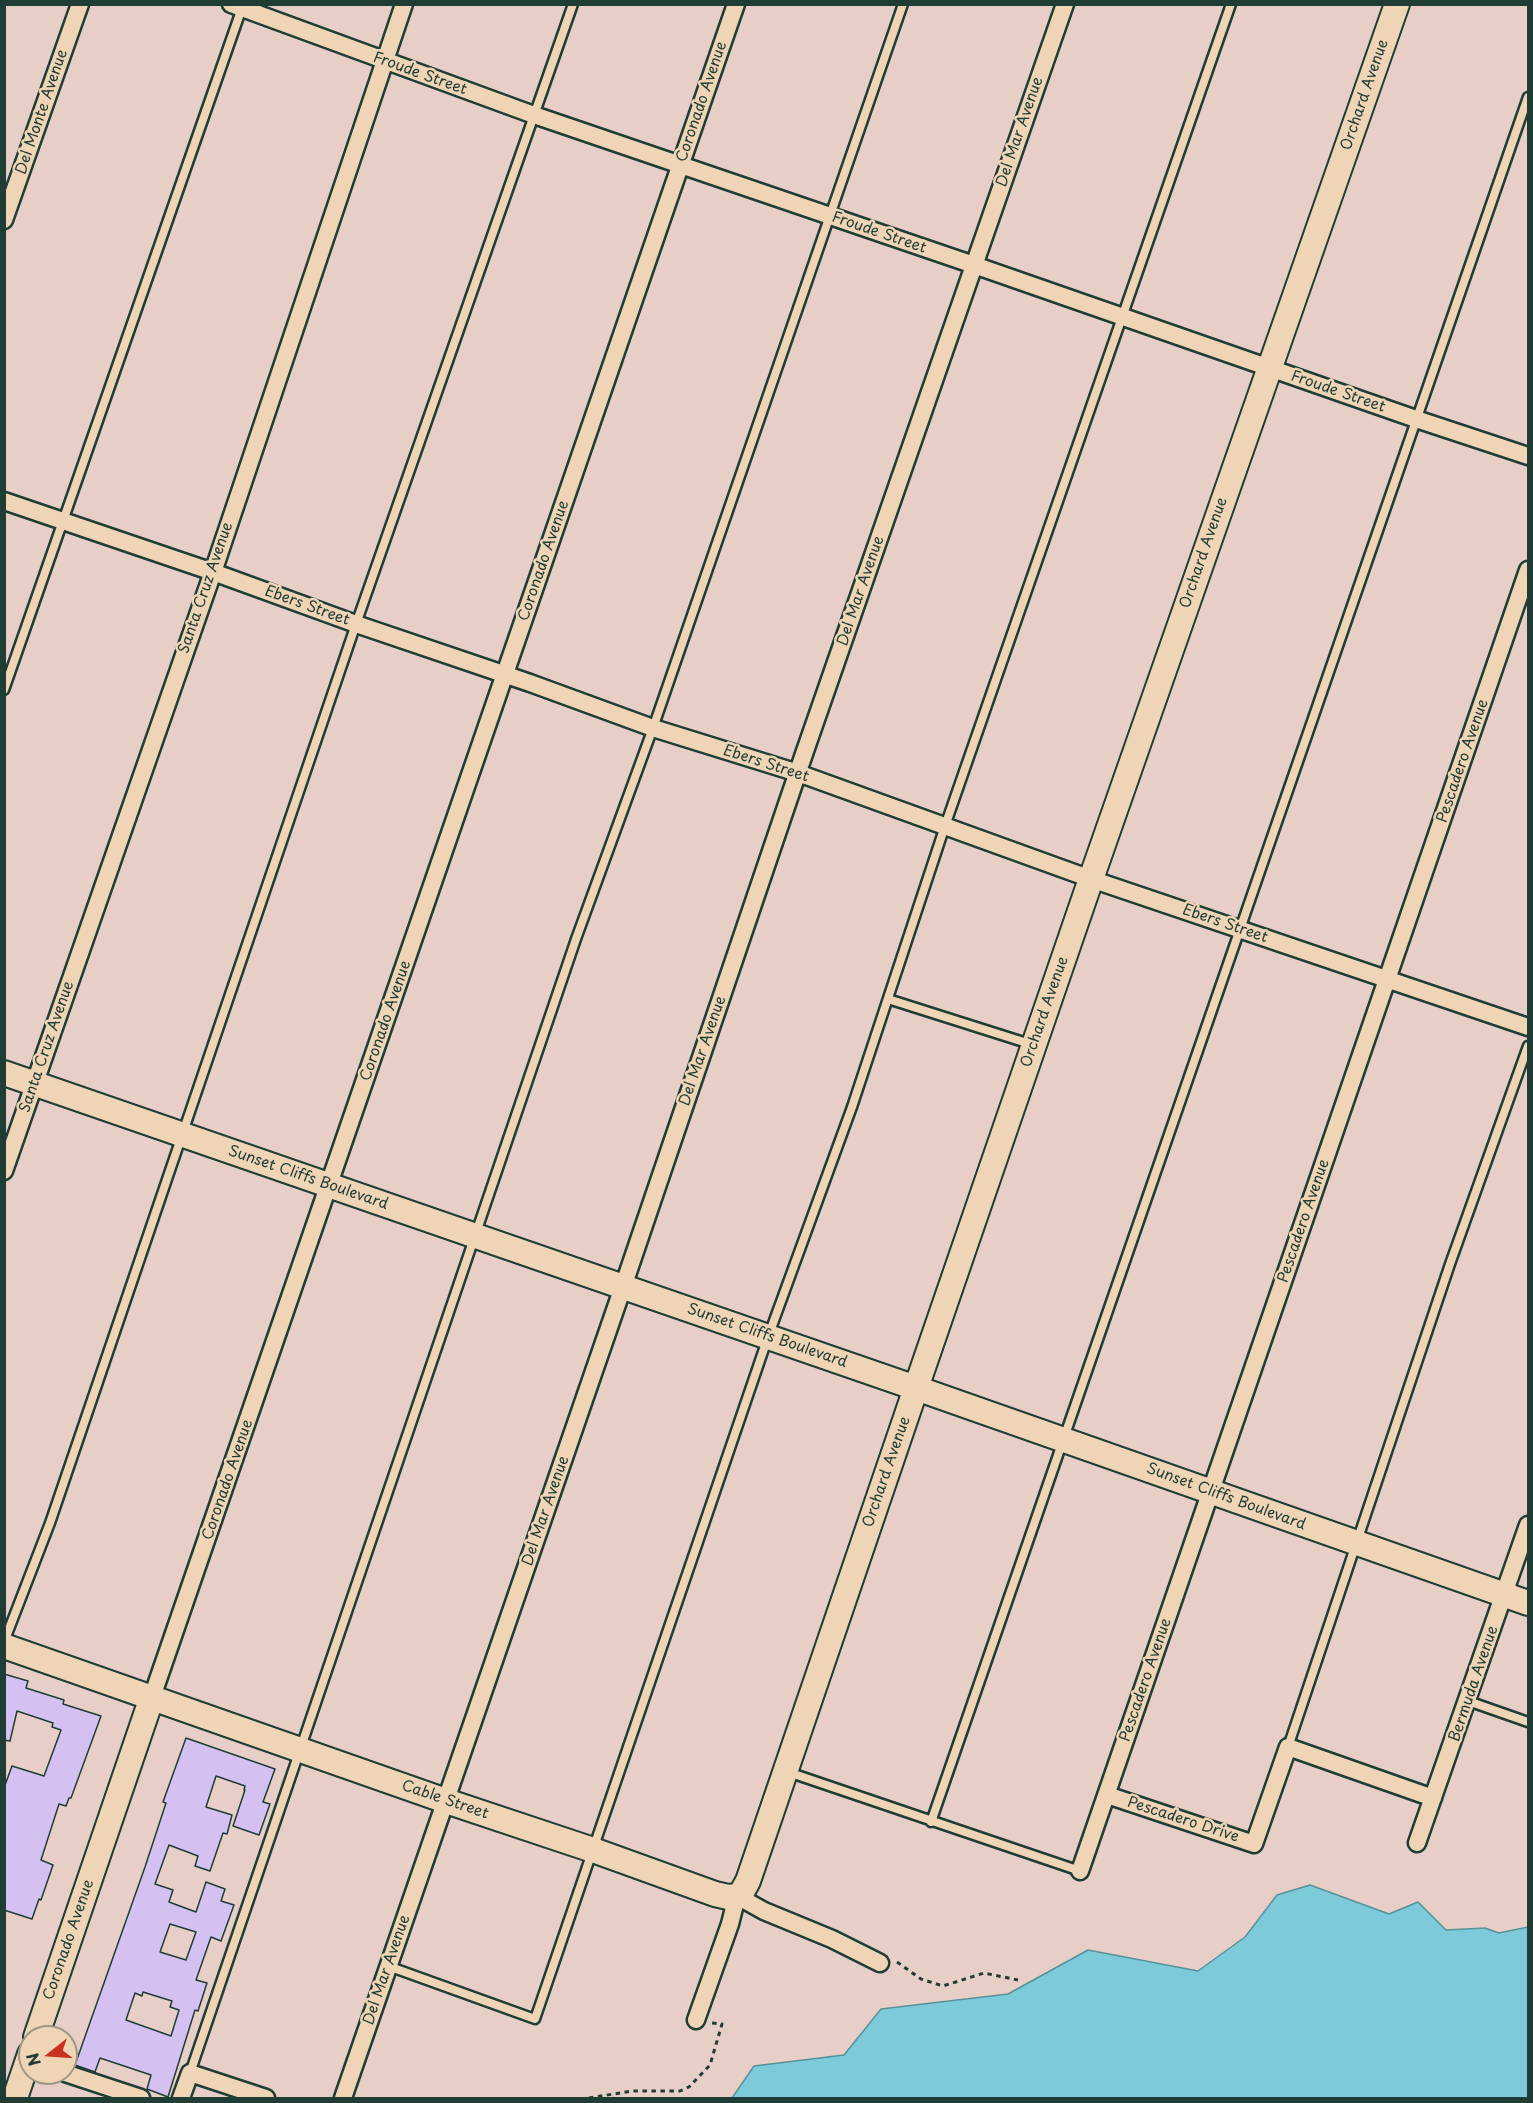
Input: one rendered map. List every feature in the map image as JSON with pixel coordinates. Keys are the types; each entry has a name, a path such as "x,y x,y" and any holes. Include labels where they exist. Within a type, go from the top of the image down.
{"street":[{"name":"Del Monte Avenue","path":"4,220 80,4"},
{"name":"Santa Cruz Avenue","path":"4,1171 213,572 404,4"},
{"name":"Coronado Avenue","path":"40,2025 736,4"},
{"name":"Del Mar Avenue","path":"343,2098 1065,4"},
{"name":"Orchard Avenue","path":"696,2020 730,1924 737,1896 748,1881 915,1388 1397,4"},
{"name":"Froude Street","path":"239,6 534,115 974,264 1528,456"},
{"name":"Ebers Street","path":"4,501 213,572 652,728 798,773 1091,879 1528,1027"},
{"name":"Pescadero Avenue","path":"1080,1871 1528,570"},
{"name":"Sunset Cliffs Boulevard","path":"4,1073 1210,1490 1356,1544 1528,1603"},
{"name":"Bermuda Avenue","path":"1417,1844 1528,1524"},
{"name":"Cable Street","path":"4,1646 715,1894 728,1897 737,1896 764,1911 832,1939 880,1963"},
{"name":"Pescadero Drive","path":"1107,1795 1254,1844 1288,1747"},
{"path":"1288,1747 1433,1798"},
{"path":"181,2098 190,2073 266,2098"},
{"path":"78,2077 141,2098"}],"lane":[{"path":"4,1642 50,1523 356,624 573,4"},
{"path":"190,2073 576,939 652,728 903,4"},
{"path":"388,1966 535,2019 768,1337 852,1107 945,826 1231,4"},
{"path":"4,690 239,6"},
{"path":"931,1822 1528,97"},
{"path":"888,999 1034,1046"},
{"path":"1288,1747 1450,1264 1528,1046"},
{"path":"1468,1701 1528,1722"},
{"path":"785,1771 1080,1871"}],"path":[{"path":"880,1963 892,1958 921,1979 943,1986 984,1973 1018,1980"},
{"path":"589,2098 632,2091 680,2091 689,2087 710,2065 720,2031"}],"water":[{"path":"1310,1885 1389,1914 1418,1902 1446,1930 1485,1928 1499,1933 1528,1927 1528,2098 732,2098 754,2066 844,2055 881,2009 1008,1994 1088,1950 1198,1971 1245,1937 1277,1895"}],"building":[{"path":"4,1674 28,1681 26,1688 64,1700 63,1704 101,1716 71,1798 66,1806 59,1804 41,1860 53,1865 32,1919 4,1910 4,1788 12,1766 44,1776 61,1730 52,1727 53,1723 17,1711 10,1741 4,1740"},
{"path":"186,1738 275,1769 263,1802 270,1804 259,1835 233,1826 245,1786 216,1776 206,1807 232,1815 227,1834 223,1833 210,1871 195,1866 198,1856 169,1845 155,1884 173,1890 169,1902 196,1912 206,1882 225,1889 221,1901 234,1905 221,1941 211,1937 196,1980 207,1983 198,2011 195,2010 168,2097 147,2089 151,2075 100,2058 95,2072 78,2066 78,2057 166,1803 163,1802","holes":["170,1924 196,1932 186,1960 160,1952","143,1992 172,2001 170,2007 179,2010 171,2036 126,2020 135,1993 142,1996"]}]}
